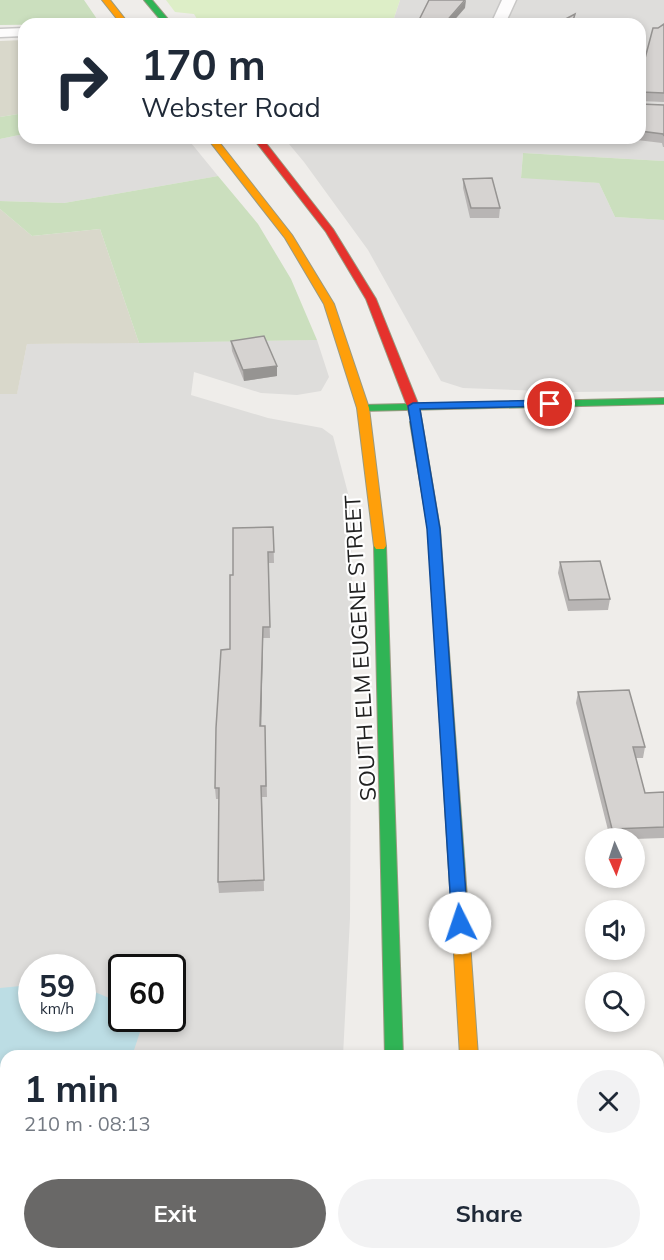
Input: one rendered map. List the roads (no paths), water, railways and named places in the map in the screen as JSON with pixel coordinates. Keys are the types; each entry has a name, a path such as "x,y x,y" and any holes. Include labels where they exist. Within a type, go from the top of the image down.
{"main road":[{"path":"106,0 120,18"},
{"path":"148,0 163,18"},
{"name":"SOUTH ELM EUGENE STREET","path":"216,144 289,237 329,304 363,408 380,530 394,1050"},
{"path":"262,144 330,231 371,299 413,406 434,529 469,1050"},
{"path":"363,408 664,401"}],"street":[{"path":"501,18 509,0"},
{"path":"0,33 18,32"}],"water":[{"path":"18,986 18,1032 96,1032 96,992 108,998 108,1032 140,1032 134,1050 0,1050 0,988"}]}
